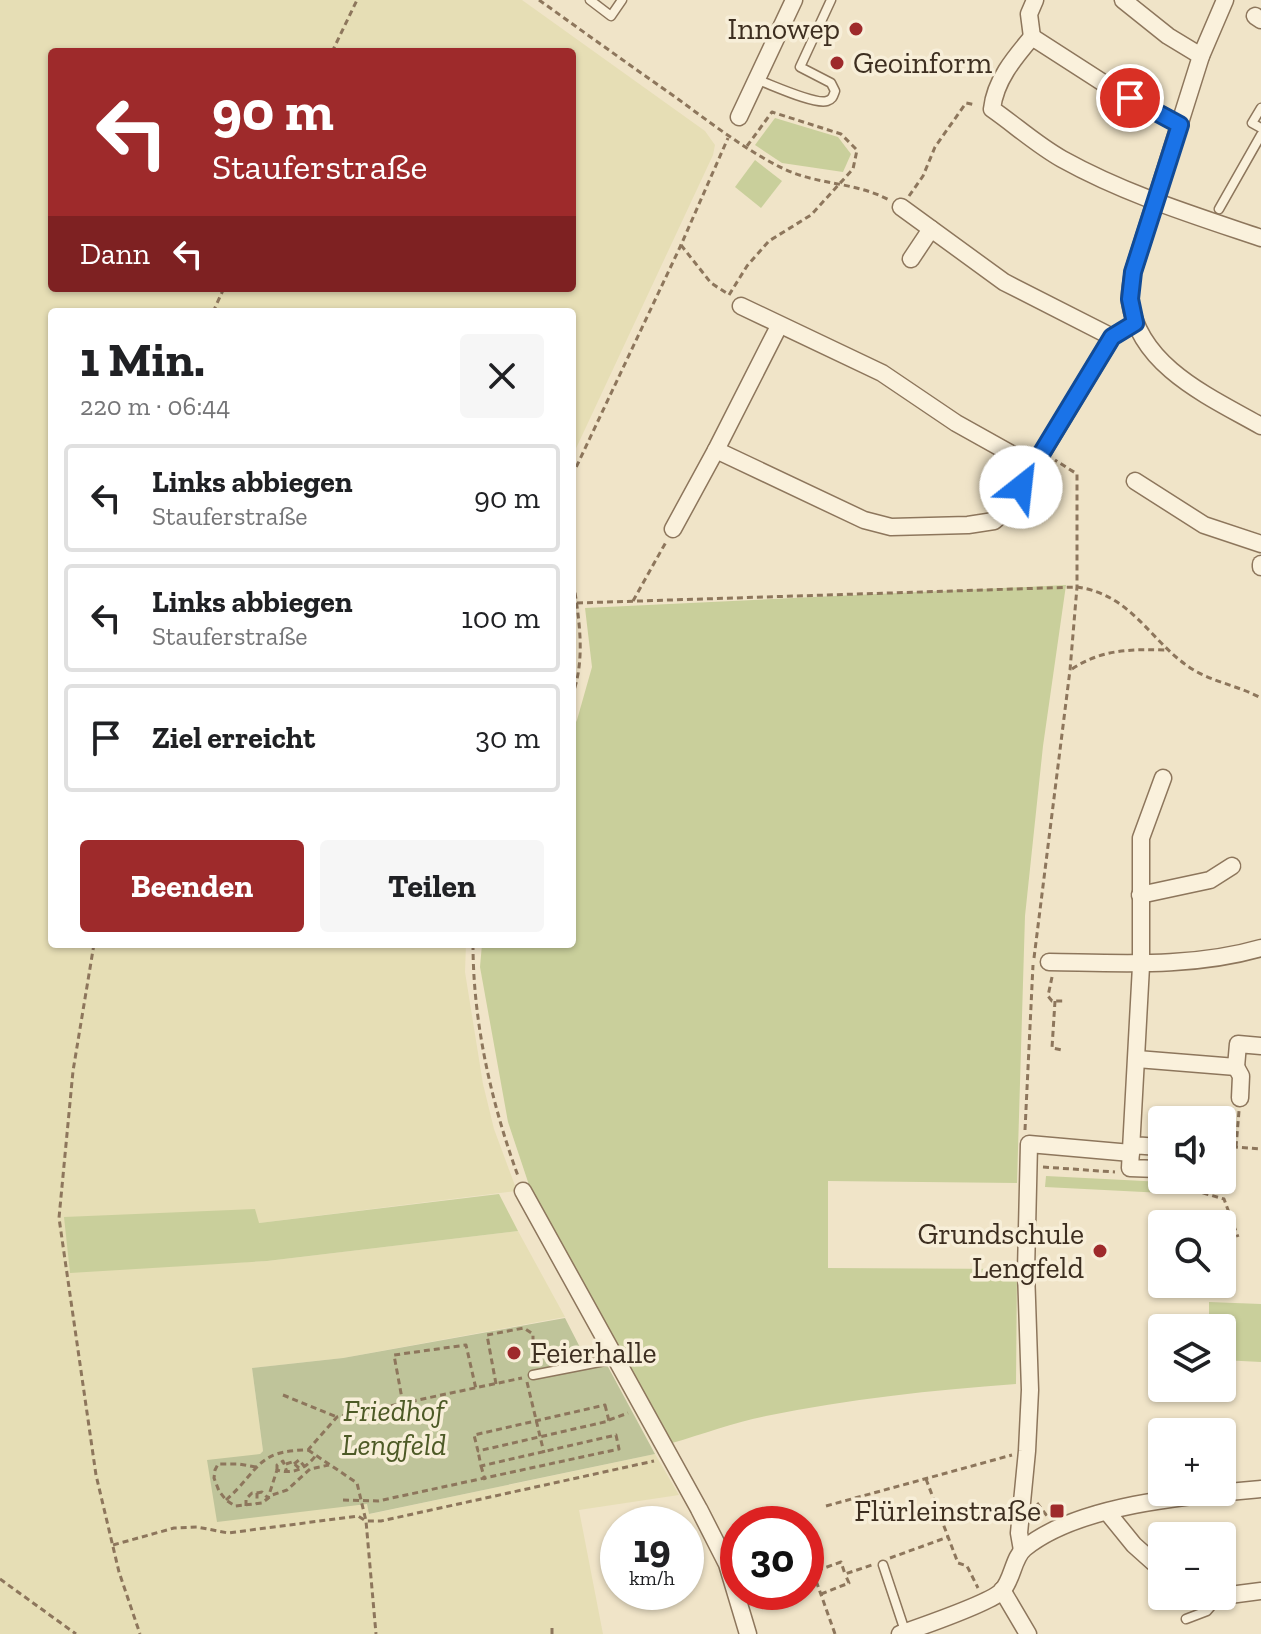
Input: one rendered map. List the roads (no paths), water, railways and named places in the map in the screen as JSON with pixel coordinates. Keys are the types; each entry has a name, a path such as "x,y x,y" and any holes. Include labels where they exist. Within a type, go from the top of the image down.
{"street":[{"path":"739,117 794,0"},
{"path":"1035,0 1029,14 1032,37 1105,84 1180,125"},
{"path":"1123,0 1168,36 1201,56"},
{"path":"1225,0 1201,56 1133,272 1130,299 1135,323 1154,356 1197,389 1261,426"},
{"path":"1032,37 1016,54 993,93 992,109 1058,156 1098,178 1155,202 1261,238"},
{"path":"901,207 1004,282 1112,337"},
{"path":"911,259 931,229"},
{"path":"735,301 779,326 882,373 956,423 1038,458"},
{"path":"716,450 864,520 891,527 968,525 994,521 1009,508 1112,337 1135,323"},
{"path":"673,529 779,326"},
{"path":"1135,481 1204,525 1261,544"},
{"path":"1022,1550 1019,1533 1030,1390 1026,1271 1029,1144 1131,1155 1127,1108 1137,1059 1141,838 1163,778"},
{"path":"1140,895 1210,880 1232,866"},
{"path":"1053,962 1141,966 1261,948"},
{"path":"1240,1098 1241,1076 1236,1067 1238,1044 1261,1046"},
{"path":"1137,1059 1236,1067"},
{"path":"523,1191 727,1564 748,1634"},
{"path":"903,1633 1002,1590 1022,1550 1056,1529 1168,1498 1261,1489"},
{"path":"1108,1513 1148,1558"},
{"path":"1002,1590 1028,1634"},
{"path":"1236,1594 1261,1591"}],"lane":[{"path":"590,0 611,16 622,0"},
{"path":"758,80 814,100 825,102 832,99 835,91 831,83 800,67 831,0"},
{"path":"1261,108 1252,123 1261,128"},
{"path":"1219,209 1261,135"},
{"path":"530,1376 615,1359"},
{"path":"883,1565 903,1633"},
{"path":"1186,1619 1208,1610"}],"place":[{"name":"Innowep","path":"856,29"},
{"name":"Geoinform","path":"837,63"},
{"name":"Grundschule Lengfeld","path":"1100,1251"},
{"name":"Feierhalle","path":"514,1353"},
{"name":"Flürleinstraße","path":"1057,1511"}],"park label":[{"name":"Friedhof Lengfeld","path":"394,1428"}]}
